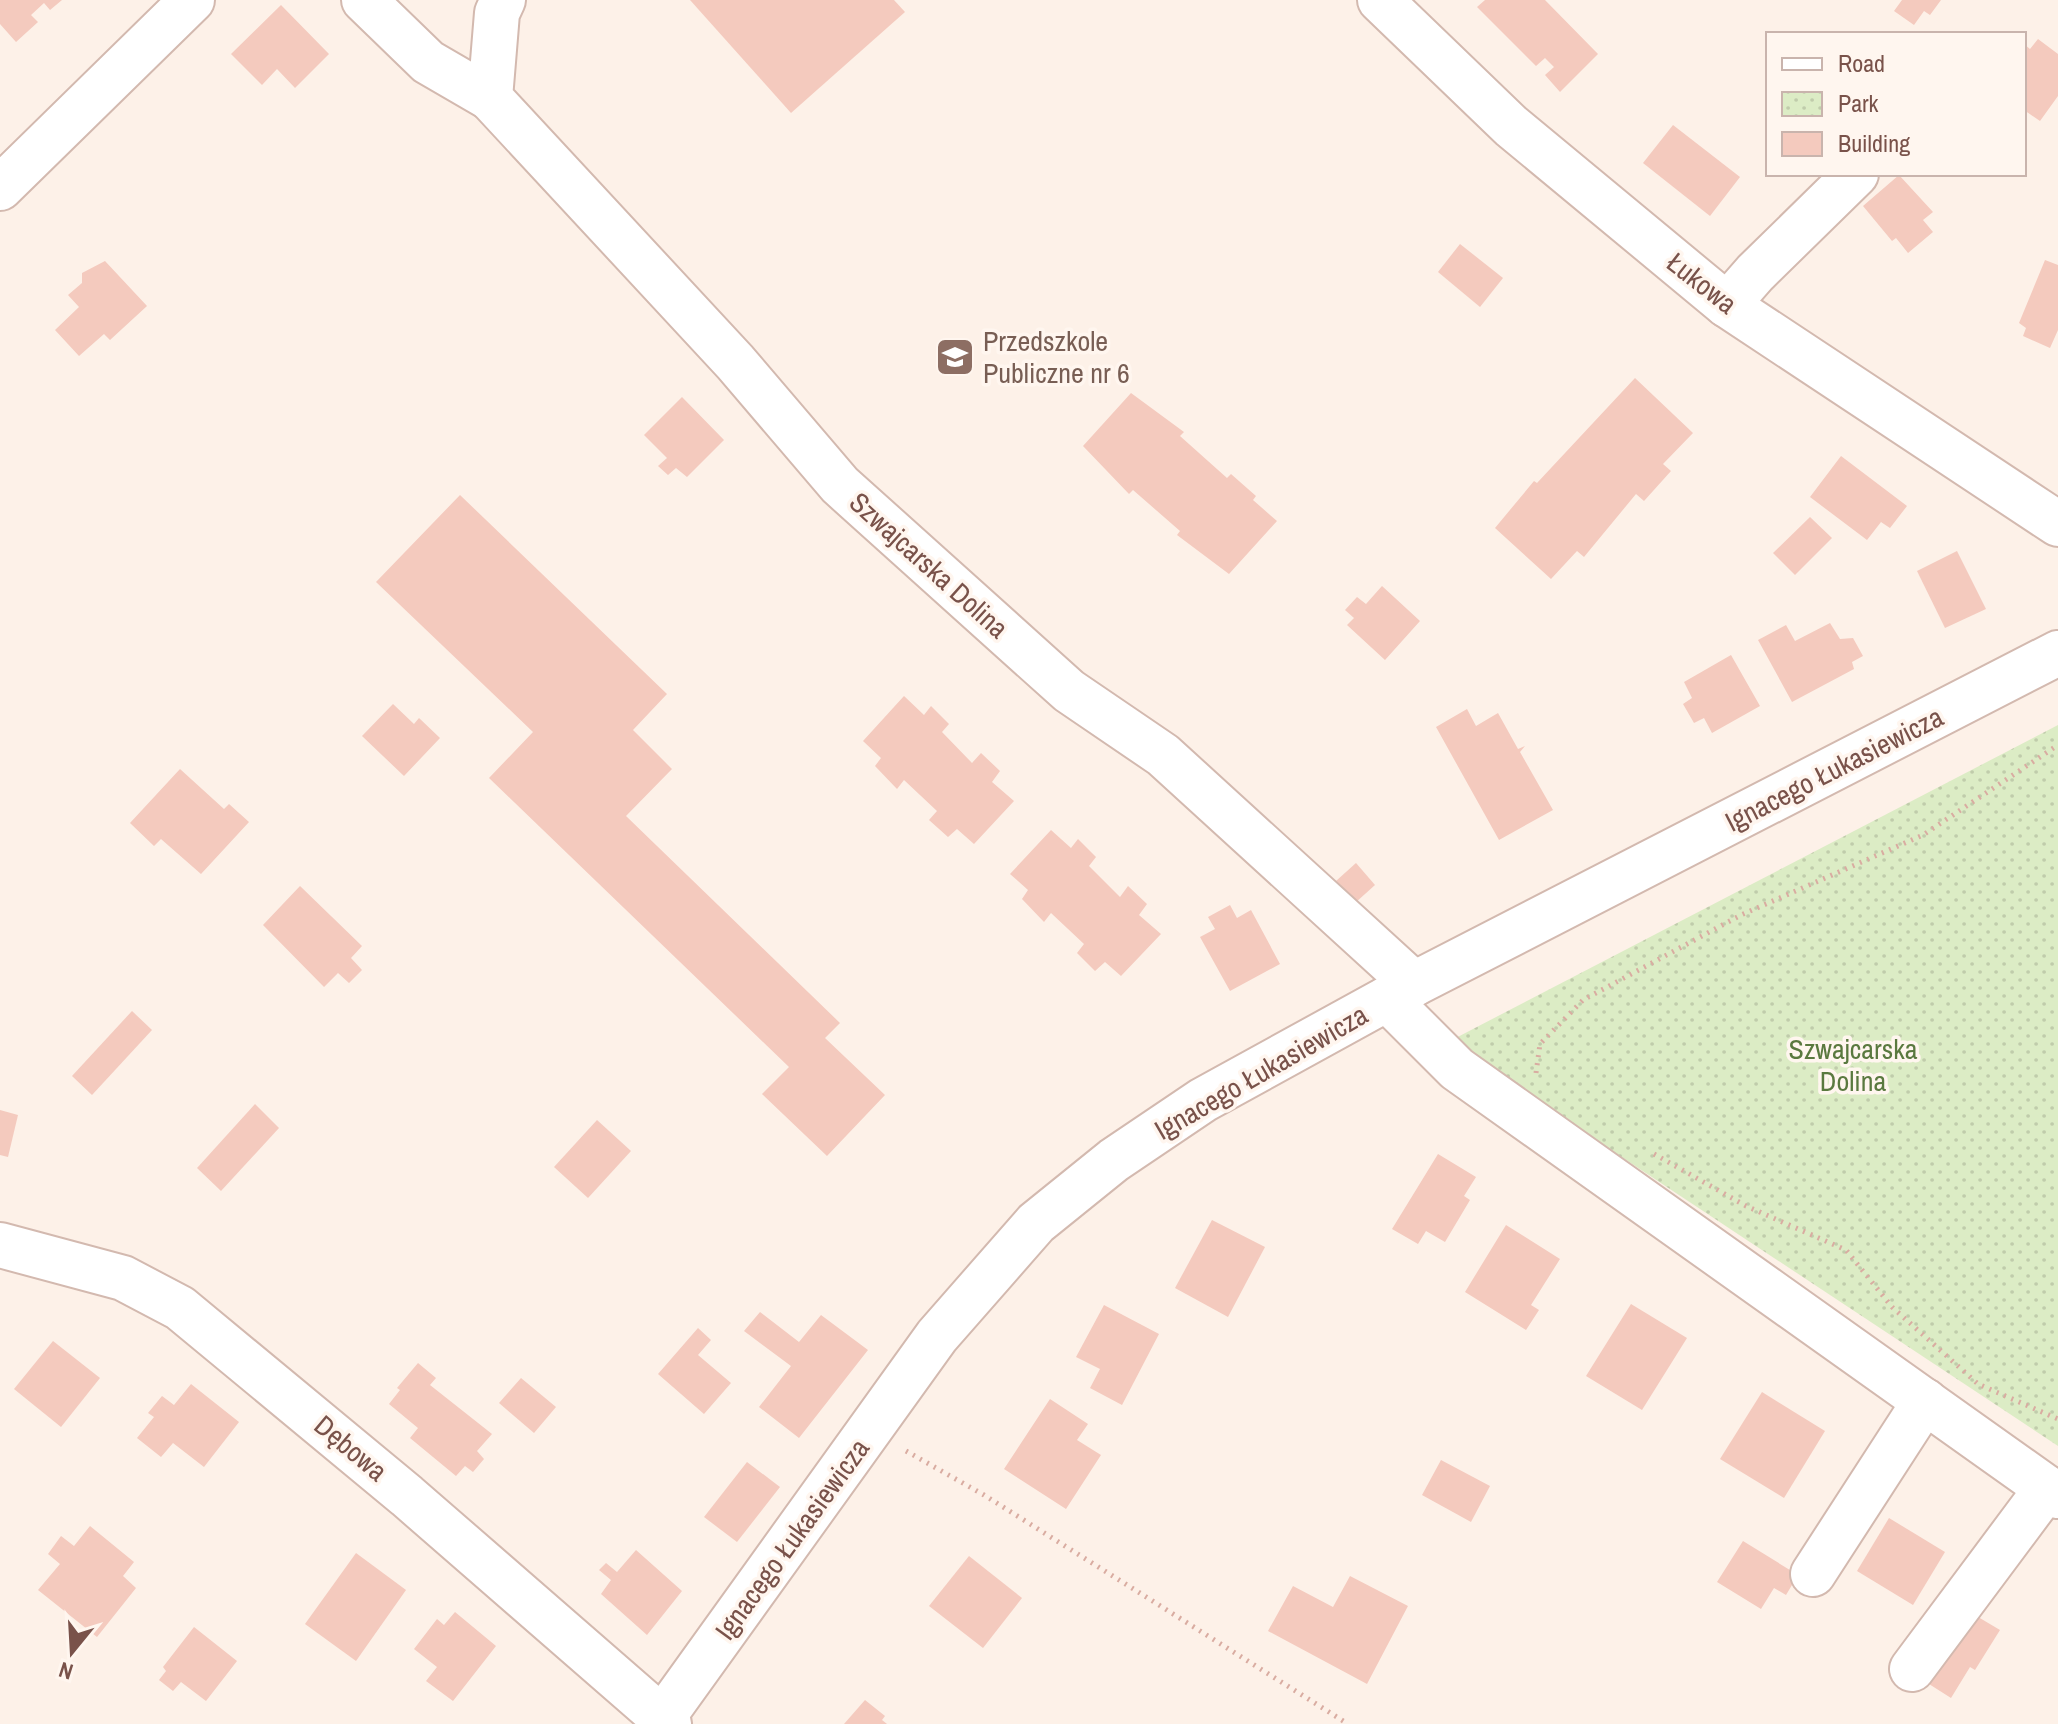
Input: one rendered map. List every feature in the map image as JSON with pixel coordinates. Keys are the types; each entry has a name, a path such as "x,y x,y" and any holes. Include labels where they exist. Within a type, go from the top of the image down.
{"street":[{"path":"0,188 192,0"},
{"name":"Szwajcarska Dolina","path":"364,0 428,62 490,98 735,362 840,485 1069,691 1163,755 1400,992 1457,1069 2052,1492"},
{"path":"490,98 497,13 503,0"},
{"name":"Łukowa","path":"1380,0 1511,126 1727,305 2058,524"},
{"path":"1727,305 1854,176"},
{"name":"Ignacego Łukasiewicza","path":"663,1722 937,1336 1036,1223 1114,1160 1203,1100 1400,992 2058,653"},
{"name":"Dębowa","path":"0,1245 123,1278 180,1308 407,1496 663,1722"},
{"path":"1813,1574 1925,1401"},
{"path":"1912,1669 2052,1492"}],"path":[{"path":"1542,1083 1536,1074 1540,1044 1583,1000 1741,915 1923,835 2058,745"},
{"path":"1652,1153 1746,1206 1846,1250 1892,1307 1978,1384 2058,1419"},
{"path":"871,1431 984,1495 1348,1724"}],"green space":[{"name":"Szwajcarska Dolina","path":"2058,725 2058,1446 1448,1042"}],"building":[{"path":"0,0 62,0 50,10 44,3 31,15 38,22 16,42 0,24"},
{"path":"690,0 894,0 905,12 791,113"},
{"path":"1485,0 1545,0 1598,54 1560,92 1545,75 1554,67 1545,58 1536,66 1477,7"},
{"path":"1902,0 1941,0 1930,15 1924,11 1914,25 1894,11"},
{"path":"281,5 329,54 295,88 277,69 262,85 231,54"},
{"path":"2038,39 2058,54 2058,96 2040,121 2026,111 2026,46 2030,49"},
{"path":"1673,125 1740,177 1710,216 1643,163"},
{"path":"1900,176 1933,212 1923,220 1933,232 1908,253 1896,238 1892,241 1863,206"},
{"path":"1460,244 1503,278 1480,307 1438,272"},
{"path":"2045,260 2058,265 2058,330 2050,348 2023,336 2026,328 2019,323"},
{"path":"105,261 147,306 110,340 104,334 79,356 55,330 79,307 68,295 82,283 82,273"},
{"path":"1635,378 1693,433 1663,464 1671,471 1644,501 1636,494 1584,557 1577,551 1551,579 1495,528 1534,481 1537,483"},
{"path":"1131,393 1184,432 1180,436 1227,478 1231,474 1256,496 1253,500 1277,521 1229,574 1177,535 1180,531 1133,490 1129,494 1083,446"},
{"path":"682,397 724,440 687,477 676,468 668,475 658,466 667,458 644,435"},
{"path":"1841,456 1907,506 1890,528 1881,522 1867,540 1810,497"},
{"path":"460,495 667,694 633,730 672,769 626,816 840,1023 825,1038 885,1095 827,1156 762,1094 789,1067 489,778 533,732 376,582"},
{"path":"1810,517 1832,538 1795,575 1773,553"},
{"path":"1957,551 1986,609 1945,628 1917,571"},
{"path":"1382,586 1420,621 1385,660 1347,625 1354,618 1345,610 1357,597 1366,604"},
{"path":"1830,623 1840,639 1853,638 1863,656 1852,662 1854,669 1792,702 1758,640 1786,625 1795,641"},
{"path":"1731,655 1760,706 1712,733 1704,718 1694,723 1683,704 1692,698 1684,682"},
{"path":"904,696 924,715 931,706 949,724 942,732 972,763 981,753 1000,771 992,782 1014,801 974,844 957,829 948,837 929,820 937,811 904,780 897,789 875,766 881,758 863,741"},
{"path":"393,704 414,724 419,718 440,738 404,776 362,736"},
{"path":"1467,709 1476,726 1498,713 1518,749 1525,746 1520,752 1553,810 1499,840 1436,727"},
{"path":"180,769 224,809 229,804 249,822 201,874 161,839 154,846 130,823"},
{"path":"1051,830 1071,848 1078,839 1096,857 1089,866 1120,897 1128,886 1147,904 1139,915 1161,934 1121,976 1105,962 1095,971 1077,953 1084,944 1051,913 1044,922 1022,899 1028,890 1010,874"},
{"path":"1356,863 1375,885 1355,903 1336,881"},
{"path":"300,886 362,946 351,958 362,970 349,983 338,973 324,987 263,925"},
{"path":"1230,905 1237,918 1251,910 1280,964 1230,991 1200,937 1215,929 1208,917"},
{"path":"132,1011 152,1030 92,1095 72,1076"},
{"path":"255,1104 279,1128 221,1191 197,1168"},
{"path":"0,1110 18,1115 8,1157 0,1155"},
{"path":"597,1120 631,1151 588,1198 554,1167"},
{"path":"1438,1154 1476,1177 1464,1196 1470,1200 1445,1242 1426,1231 1418,1244 1392,1229"},
{"path":"1212,1220 1265,1247 1228,1317 1175,1288"},
{"path":"1506,1225 1560,1259 1531,1305 1539,1310 1526,1330 1465,1292"},
{"path":"1631,1304 1687,1338 1642,1410 1586,1376"},
{"path":"1104,1305 1159,1334 1122,1405 1090,1388 1100,1369 1076,1357"},
{"path":"760,1312 799,1342 821,1315 868,1350 799,1438 759,1407 791,1366 744,1331"},
{"path":"698,1328 711,1340 698,1355 731,1383 704,1414 658,1374"},
{"path":"53,1341 100,1378 61,1427 14,1389"},
{"path":"418,1363 436,1378 430,1385 492,1434 477,1451 484,1459 473,1472 465,1466 456,1476 410,1438 418,1428 389,1404 400,1390 397,1388"},
{"path":"521,1378 556,1407 534,1433 499,1403"},
{"path":"191,1384 239,1422 204,1467 173,1443 161,1457 137,1438 154,1417 148,1413 162,1396 174,1405"},
{"path":"1762,1392 1825,1431 1784,1498 1720,1459"},
{"path":"1050,1399 1088,1424 1077,1440 1101,1455 1066,1509 1004,1469"},
{"path":"1441,1460 1490,1486 1471,1522 1422,1495"},
{"path":"747,1462 780,1487 737,1542 704,1517"},
{"path":"1889,1518 1945,1552 1913,1605 1857,1571"},
{"path":"90,1526 134,1562 123,1576 136,1588 97,1637 38,1590 60,1564 48,1554 61,1536 74,1546"},
{"path":"1743,1541 1798,1575 1786,1595 1774,1588 1761,1609 1717,1582"},
{"path":"636,1550 682,1591 647,1635 601,1594 611,1580 599,1570 606,1563 617,1572"},
{"path":"356,1553 406,1590 356,1661 305,1624"},
{"path":"969,1556 1022,1598 983,1648 929,1606"},
{"path":"1350,1576 1408,1606 1367,1684 1268,1631 1293,1586 1333,1607"},
{"path":"1968,1611 2000,1630 1975,1670 1970,1667 1951,1698 1929,1684"},
{"path":"455,1612 496,1646 453,1701 426,1681 437,1667 414,1649 437,1619 444,1625"},
{"path":"194,1627 237,1661 206,1701 181,1682 173,1691 159,1680 166,1671 163,1667"},
{"path":"865,1700 885,1716 882,1720 887,1724 844,1724"}],"place":[{"name":"Przedszkole Publiczne nr 6","path":"955,357"}]}
